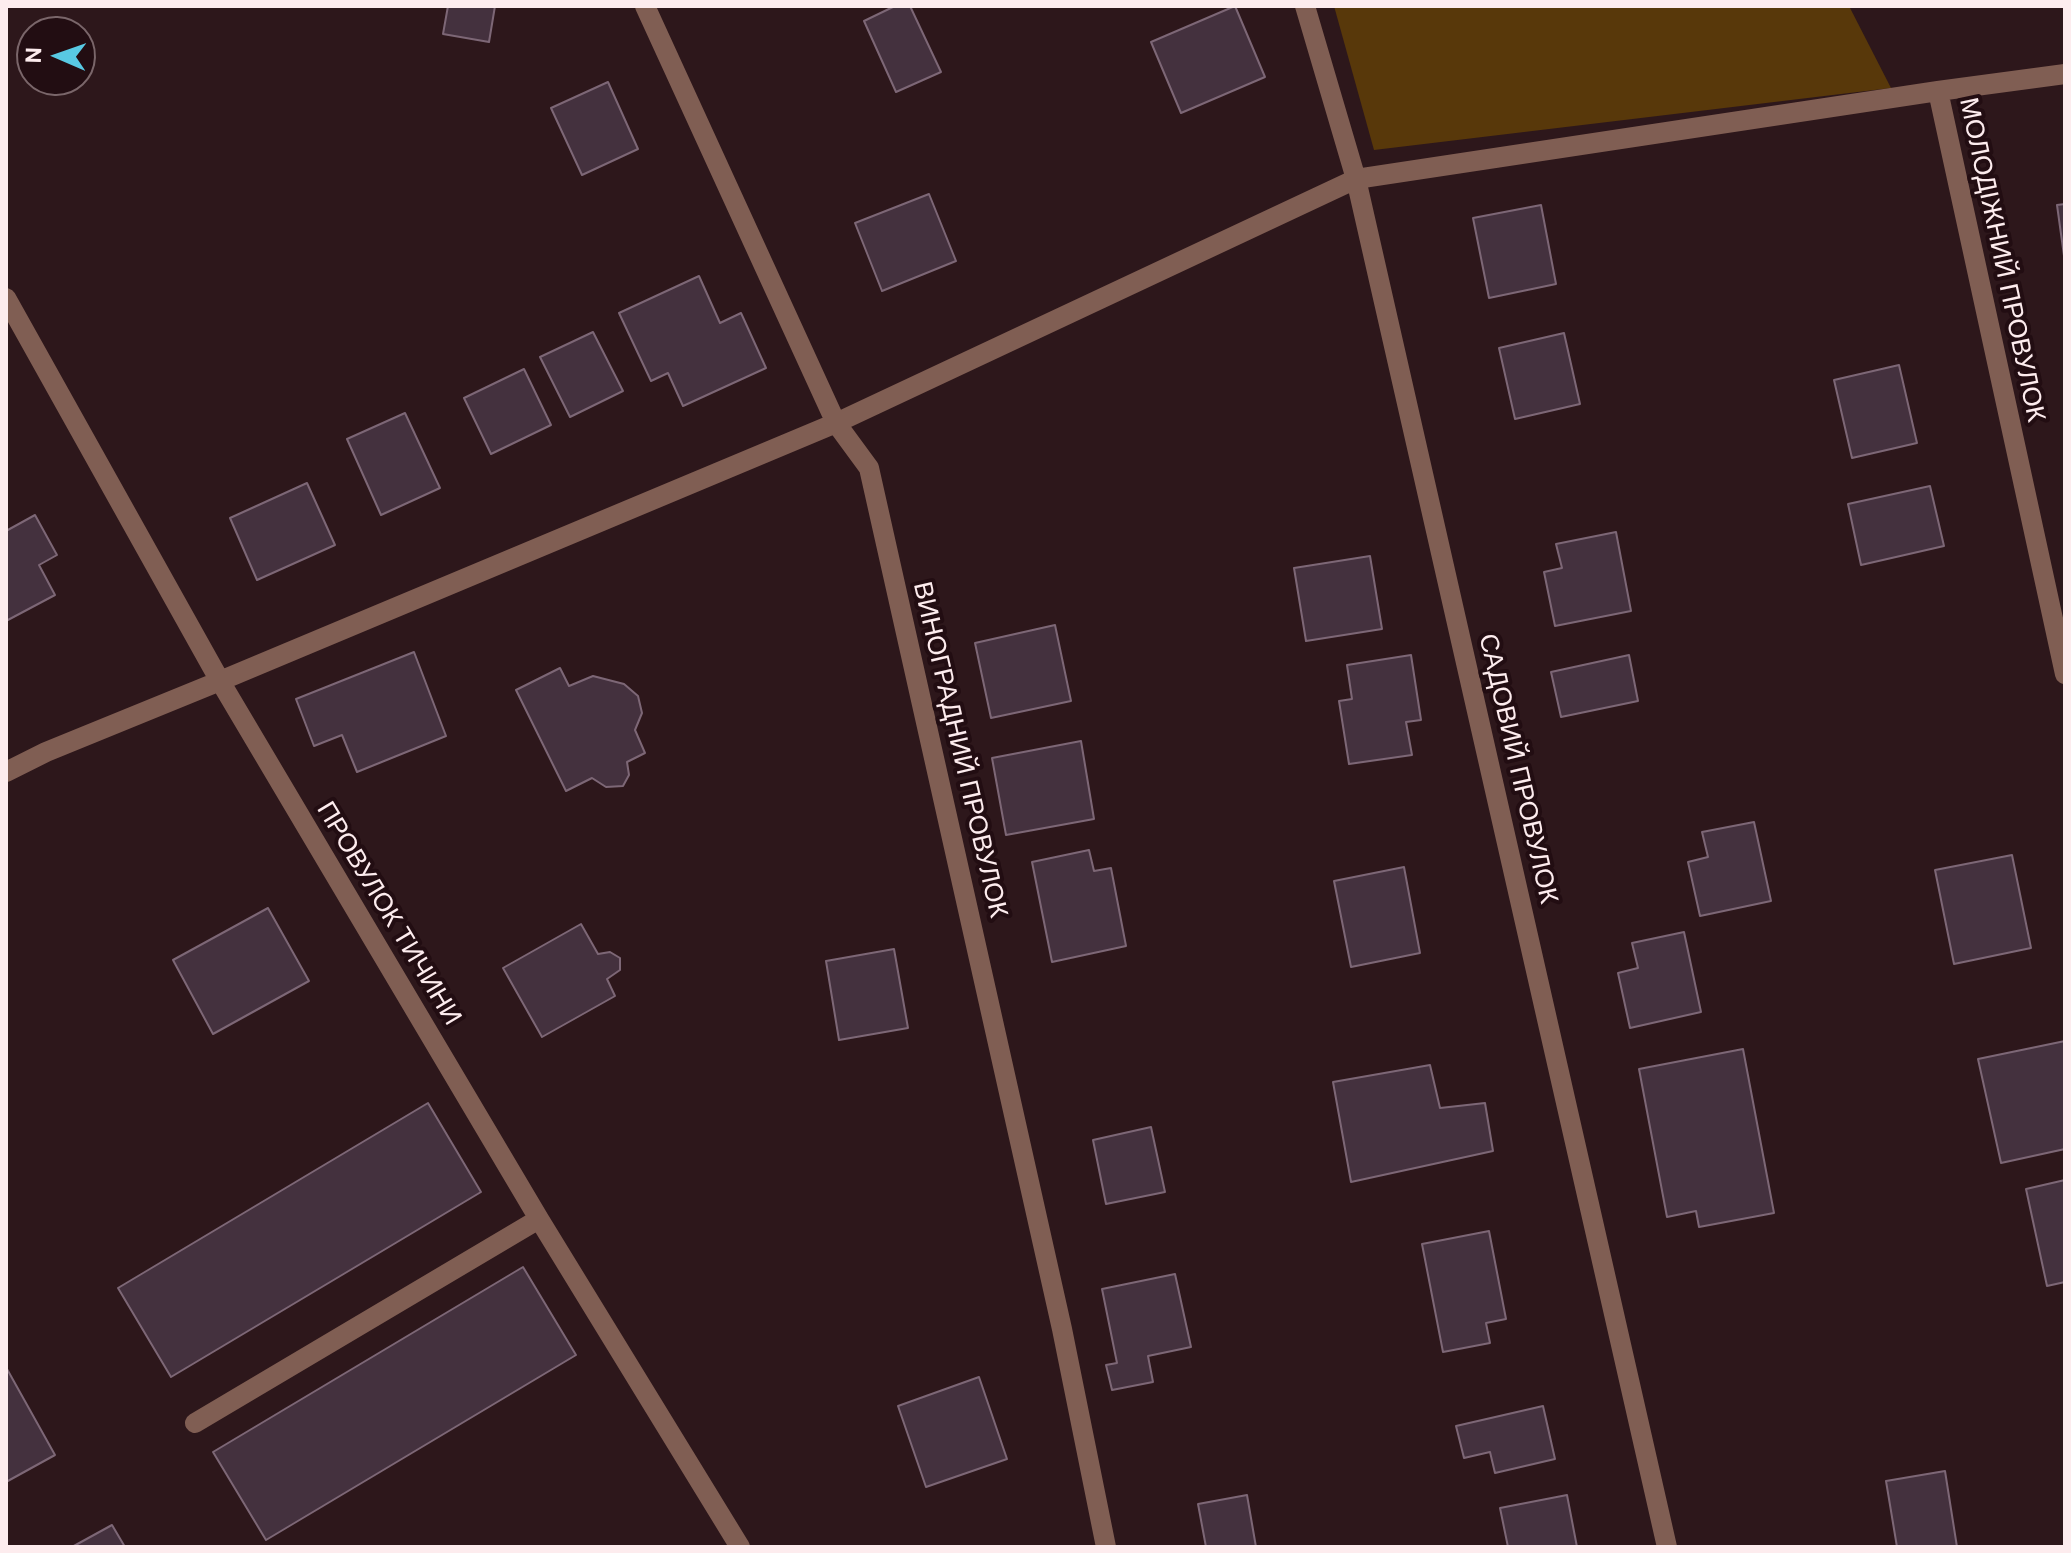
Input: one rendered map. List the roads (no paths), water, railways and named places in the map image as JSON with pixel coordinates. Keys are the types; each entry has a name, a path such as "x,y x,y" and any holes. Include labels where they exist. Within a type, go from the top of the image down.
{"street":[{"name":"ВИНОГРАДНИЙ ПРОВУЛОК","path":"645,6 836,423 869,468 1062,1329 1106,1547"},
{"name":"САДОВИЙ ПРОВУЛОК","path":"1305,6 1356,179 1667,1547"},
{"path":"6,772 46,752 836,423 1356,179 2065,74"},
{"name":"МОЛОДІЖНИЙ ПРОВУЛОК","path":"1938,91 2065,674"},
{"name":"ПРОВУЛОК ТИЧИНИ","path":"6,298 220,681 539,1219 740,1547"},
{"path":"195,1423 539,1219"}]}
